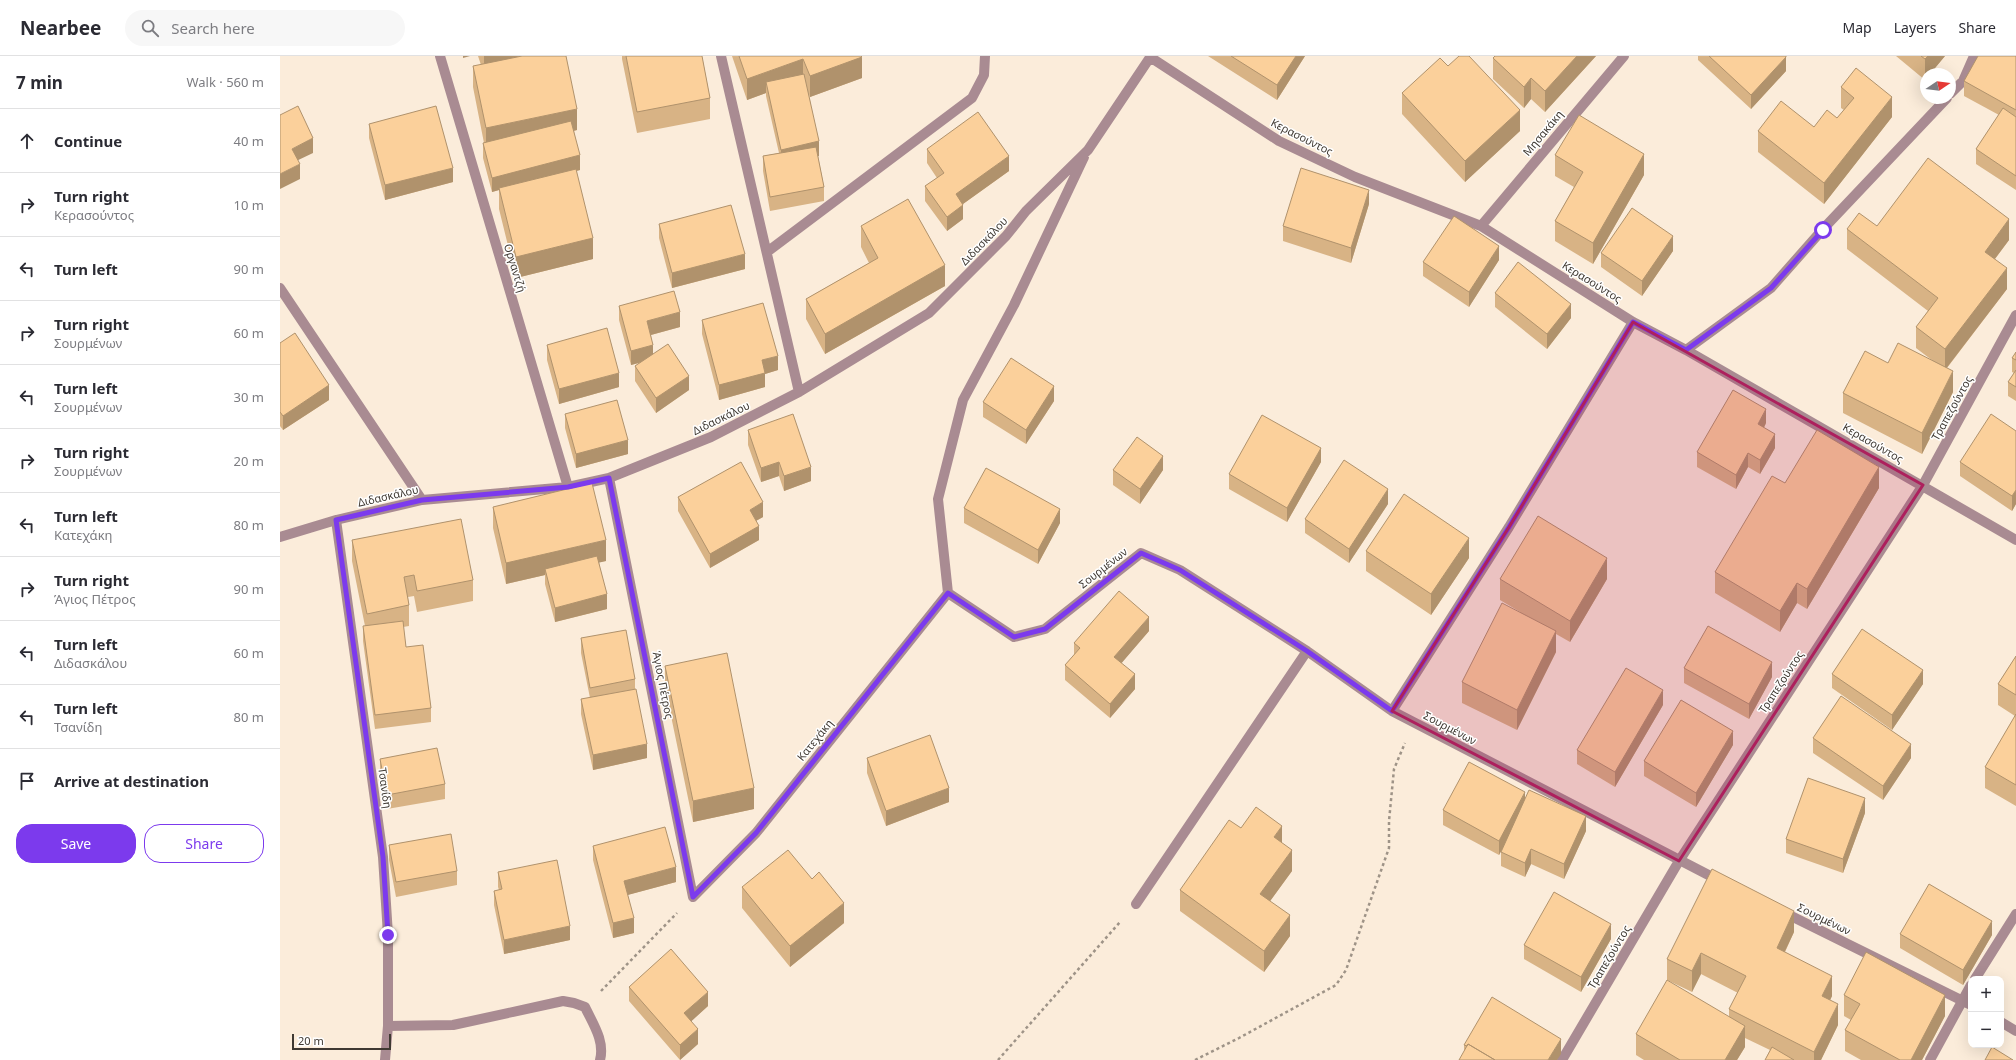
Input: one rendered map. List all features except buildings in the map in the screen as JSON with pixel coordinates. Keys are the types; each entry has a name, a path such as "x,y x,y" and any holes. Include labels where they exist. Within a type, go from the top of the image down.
{"street":[{"name":"Οργαντζή","path":"440,56 568,487"},
{"path":"721,56 768,252 799,392"},
{"path":"768,252 972,98 984,75 985,56"},
{"name":"Διδασκάλου","path":"948,593 938,499 963,400 1014,305 1088,150 1151,56"},
{"name":"Κερασούντος","path":"1151,56 1280,141 1355,176 1481,226 1633,322 1686,350 1923,485 2016,540"},
{"name":"Μησακάκη","path":"1481,226 1624,56"},
{"path":"1956,88 1963,81 1974,56"},
{"path":"1686,350 1771,288 1823,230 1941,104"},
{"name":"Διδασκάλου","path":"280,537 336,520 422,500 568,487 609,478 711,437 799,392 929,313 1006,236 1026,211 1088,150"},
{"path":"280,288 422,500"},
{"name":"Τραπεζούντος","path":"1562,1060 1679,862 1923,485 2016,315"},
{"path":"1392,711 1509,527 1633,322"},
{"name":"Άγιος Πέτρος","path":"609,478 693,897"},
{"name":"Τσανίδη","path":"336,520 383,857 388,935 388,1026 385,1060"},
{"name":"Σουρμένων","path":"948,593 1014,637 1045,629 1141,553 1180,570 1307,651 1392,711 1679,862 1729,886"},
{"name":"Κατεχάκη","path":"693,897 756,833 948,593"},
{"path":"1136,904 1307,651"},
{"name":"Σουρμένων","path":"1771,906 1968,1003"},
{"path":"1977,976 2016,914"},
{"path":"1930,1060 1968,990"},
{"path":"388,1026 453,1025 563,1001 585,1007 601,1040 603,1052 600,1060"},
{"path":"2004,1024 2016,1031"}],"path":[{"path":"1195,1060 1239,1038 1336,985 1346,970 1389,848 1388,821 1394,769 1414,722"},
{"path":"585,1007 693,897"},
{"path":"998,1060 1136,904"}],"highlighted area":[{"path":"1633,322 1923,485 1679,861 1392,711 1509,527"}],"route":[{"path":"388,935 383,857 336,520 422,500 568,487 609,478 693,897 756,833 948,593 1014,637 1045,629 1141,553 1180,570 1307,651 1392,711 1509,527 1633,322 1686,350 1771,288 1823,230"}]}
